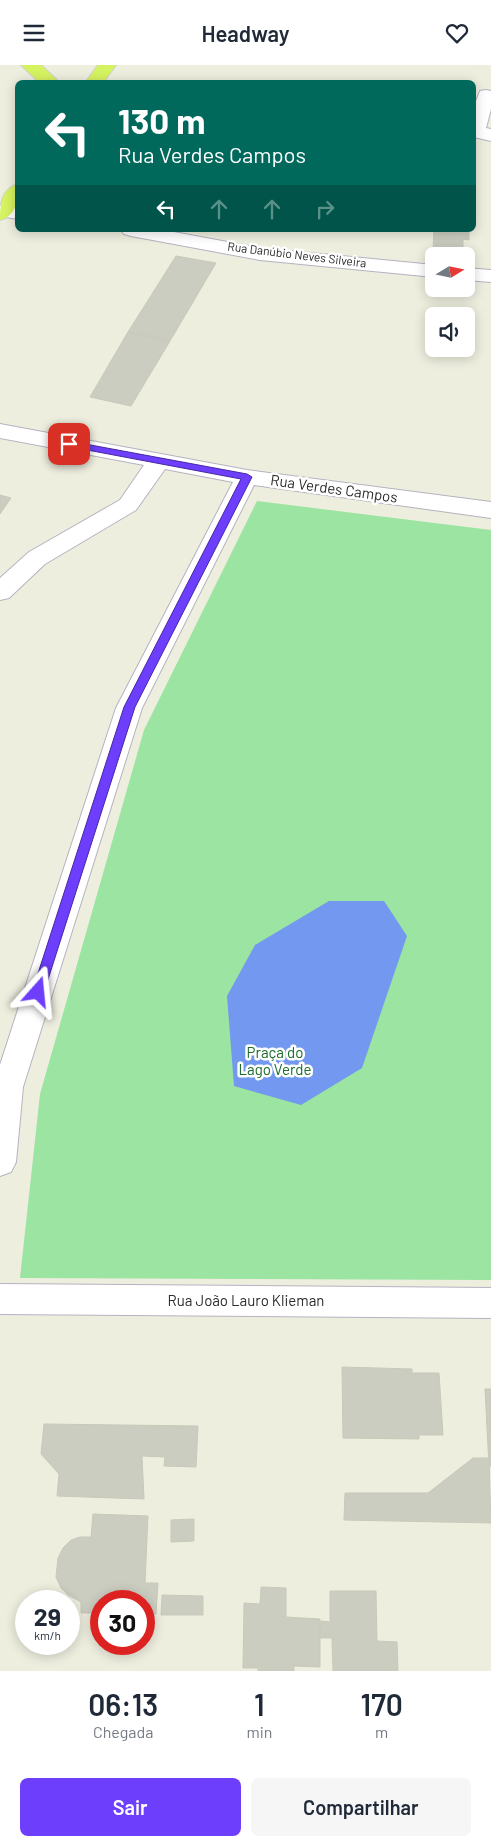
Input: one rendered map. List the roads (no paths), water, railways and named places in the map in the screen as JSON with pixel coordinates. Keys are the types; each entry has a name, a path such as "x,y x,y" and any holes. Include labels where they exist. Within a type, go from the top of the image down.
{"main road":[{"path":"30,65 48,80"},
{"path":"96,80 107,65"},
{"path":"7,213 15,196"}],"street":[{"path":"486,95 476,129 480,133 491,135"},
{"name":"Rua Danúbio Neves Silveira","path":"142,232 260,254 425,270"},
{"path":"475,275 491,276"},
{"name":"Rua Verdes Campos","path":"0,431 247,477 491,510"},
{"path":"0,592 36,558 112,516 128,505 159,461"},
{"path":"0,1162 8,1087 129,707 247,477"},
{"name":"Rua João Lauro Klieman","path":"0,1299 491,1303"}],"water":[{"path":"329,901 384,901 407,936 362,1068 301,1105 234,1086 227,996 255,945"}],"park label":[{"name":"Praça do Lago Verde","path":"275,1062"}]}
